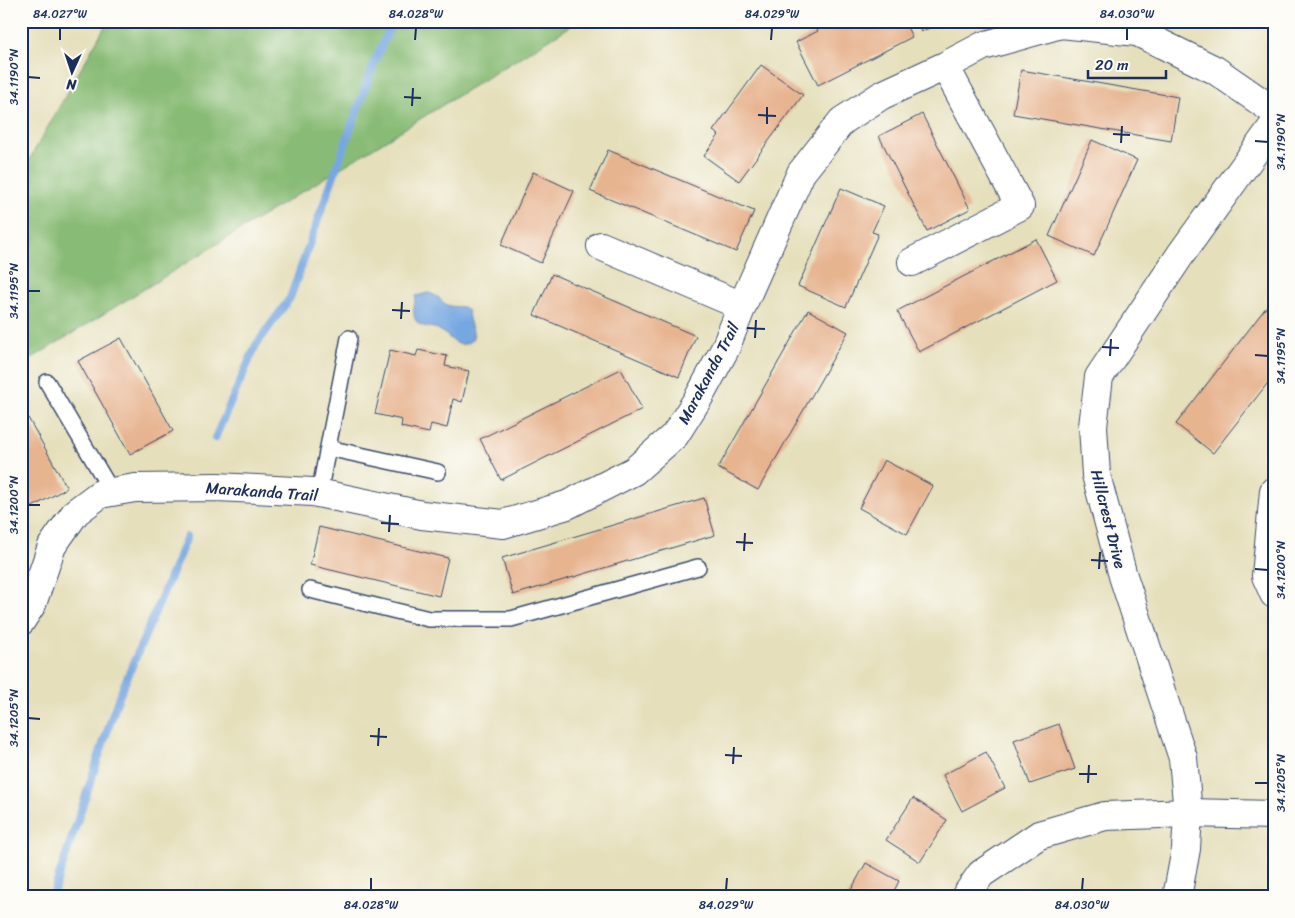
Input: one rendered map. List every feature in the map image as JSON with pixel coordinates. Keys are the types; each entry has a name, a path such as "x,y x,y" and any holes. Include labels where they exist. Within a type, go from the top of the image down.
{"street":[{"name":"Marakanda Trail","path":"21,621 32,604 52,546 76,512 100,494 135,488 217,487 313,492 422,515 503,524 567,505 634,471 675,435 699,397 725,349 801,173 842,121 882,95 983,46 1061,24 1137,32 1216,70 1274,111"},
{"path":"912,262 1020,206 945,66"},
{"name":"Hillcrest Drive","path":"1177,897 1186,849 1188,813 1183,758 1123,576 1096,475 1093,426 1099,377 1181,254 1274,125"},
{"name":"Marakanda Trail","path":"601,246 742,306"},
{"path":"1274,491 1266,576 1274,594"},
{"path":"965,897 980,874 1040,835 1105,816 1188,813 1274,815"}],"lane":[{"path":"319,494 349,338"},
{"path":"47,382 112,492"},
{"path":"328,448 438,472"},
{"path":"310,590 429,619 511,619 698,567"}],"green space":[{"path":"108,21 579,21 21,365 21,174"}],"water":[{"path":"428,293 436,296 447,305 466,309 473,333 472,340 464,344 457,343 439,330 423,326 417,322 414,313 416,296"}],"building":[{"path":"825,21 904,21 912,37 818,85 796,42 818,31 815,26"},
{"path":"916,21 942,21 921,32"},
{"path":"761,65 803,95 739,181 704,156 719,135 713,131"},
{"path":"1021,70 1178,97 1171,141 1013,114"},
{"path":"922,114 970,209 927,231 879,136"},
{"path":"1092,140 1137,160 1094,256 1049,236"},
{"path":"608,150 754,211 736,252 590,191"},
{"path":"533,172 574,191 541,263 501,245"},
{"path":"841,188 884,206 872,232 878,234 846,307 798,286"},
{"path":"1036,239 1057,280 919,352 897,311"},
{"path":"552,274 696,336 679,377 534,315"},
{"path":"1274,297 1274,375 1213,453 1176,424"},
{"path":"808,310 848,332 758,490 718,468"},
{"path":"121,338 173,431 130,454 78,361"},
{"path":"390,350 416,356 418,350 447,356 445,366 469,371 462,402 453,399 447,428 431,424 429,433 401,427 402,420 375,414"},
{"path":"621,369 642,409 501,480 480,439"},
{"path":"21,405 67,488 25,511 21,505"},
{"path":"884,460 933,486 907,534 859,508"},
{"path":"704,498 715,535 513,595 502,558"},
{"path":"319,527 448,558 439,596 310,565"},
{"path":"1059,724 1075,769 1030,784 1014,740"},
{"path":"986,752 1005,788 962,811 943,775"},
{"path":"913,798 947,820 920,862 886,840"},
{"path":"866,863 899,881 891,897 847,897"}],"waterway":[{"path":"215,438 256,345 290,298 374,63 393,21"},
{"path":"52,897 118,699 187,537"}]}
